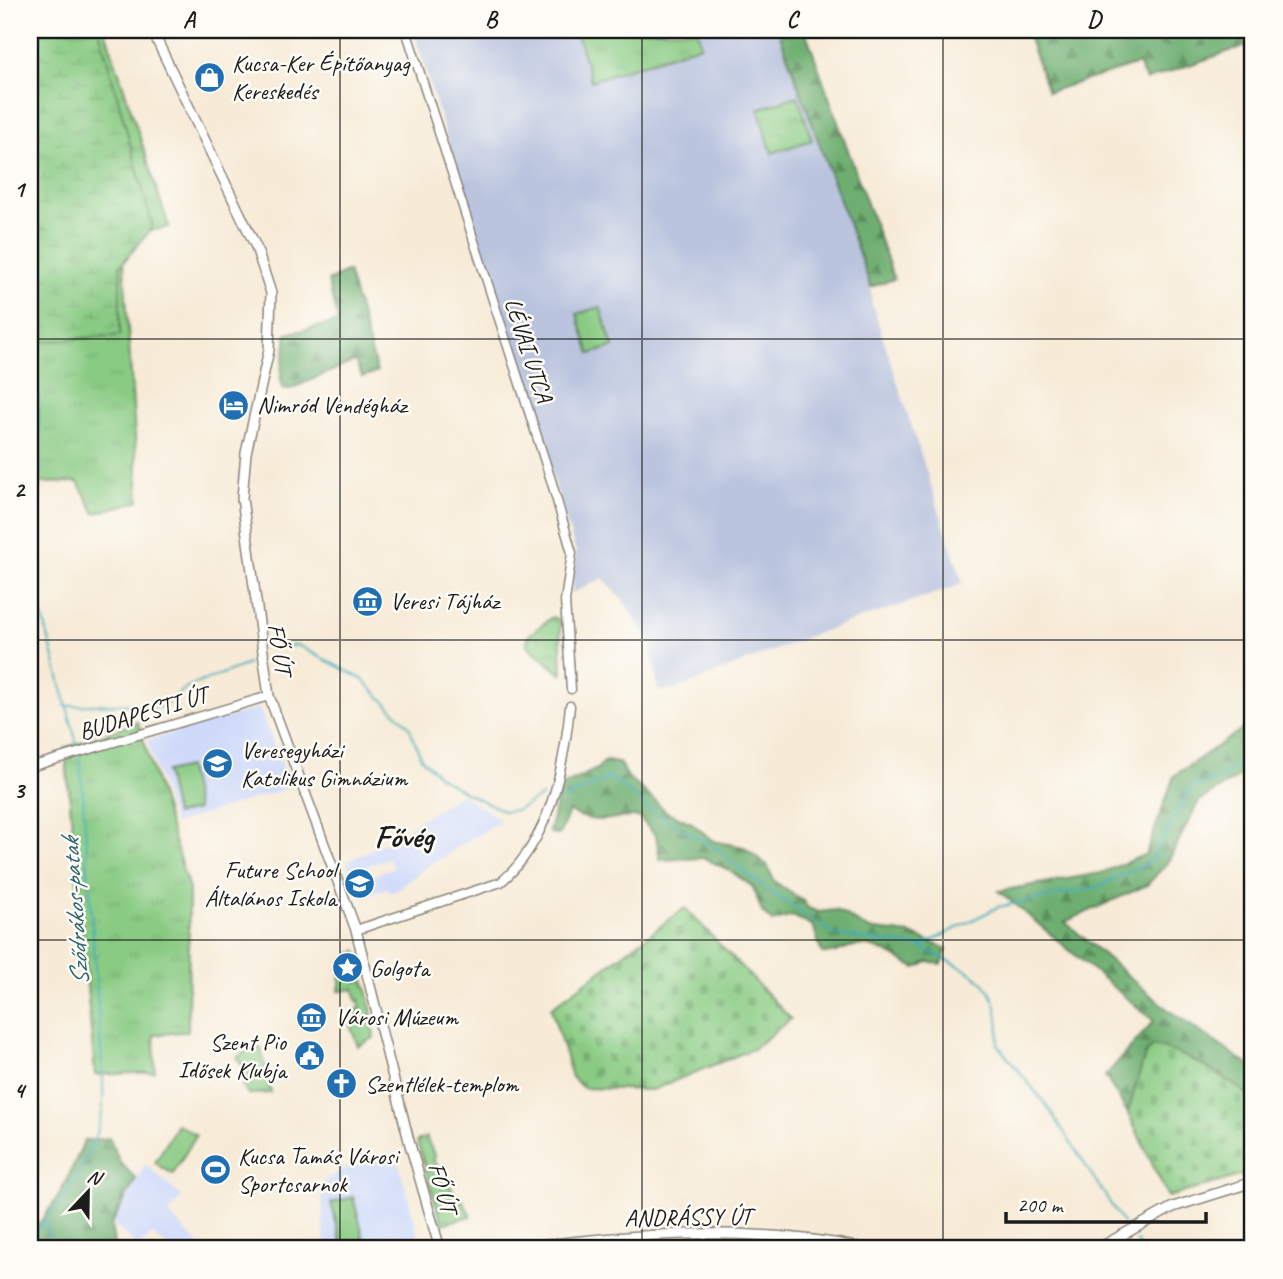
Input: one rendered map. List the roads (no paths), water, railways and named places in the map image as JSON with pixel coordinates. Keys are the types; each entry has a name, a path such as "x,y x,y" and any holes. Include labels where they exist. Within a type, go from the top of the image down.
{"main road":[{"name":"FŐ ÚT","path":"152,30 256,247 271,293 270,340 246,453 242,498 268,696 356,930 409,1141 440,1249"},
{"path":"1097,1249 1172,1207 1253,1182"},
{"name":"ANDRÁSSY ÚT","path":"511,1249 598,1239 683,1234 775,1236 866,1249"}],"street":[{"name":"LÉVAI UTCA","path":"406,30 572,553 565,601 570,689"},
{"name":"BUDAPESTI ÚT","path":"30,767 268,696"},
{"path":"356,930 501,882 513,872 535,844 546,819 570,706"}],"waterway":[{"name":"Sződrákos-patak","path":"30,314 39,401 41,474 30,567"},
{"name":"Sződrákos-patak","path":"30,569 78,748"},
{"path":"270,649 297,645 362,679 409,726 421,758 440,777 466,793 504,811 517,810 542,796"},
{"path":"65,706 114,704 163,707 187,687 248,664"},
{"path":"564,799 610,777 654,812 715,848 761,885 835,935 920,947 998,907 1097,887 1150,862 1192,786 1216,779 1253,754"},
{"name":"Sződrákos-patak","path":"30,1238 74,1181 91,1148 103,1109 103,1076 80,757"},
{"path":"922,948 970,973 990,992 999,1023 998,1045 1047,1106 1123,1223"},
{"path":"46,1223 52,1249"},
{"path":"1137,1241 1140,1249"}],"place":[{"name":"Kucsa-Ker Építőanyag Kereskedés","path":"209,77"},
{"name":"Nimród Vendégház","path":"234,405"},
{"name":"Veresi Tájház","path":"367,601"},
{"name":"Veresegyházi Katolikus Gimnázium","path":"218,764"},
{"name":"Future School Általános Iskola","path":"359,884"},
{"name":"Golgota","path":"347,968"},
{"name":"Városi Múzeum","path":"312,1017"},
{"name":"Szent Pio Idősek Klubja","path":"309,1056"},
{"name":"Szentlélek-templom","path":"342,1084"},
{"name":"Kucsa Tamás Városi Sportcsarnok","path":"215,1170"}],"district":[{"name":"Fővég","path":"404,836"}]}
